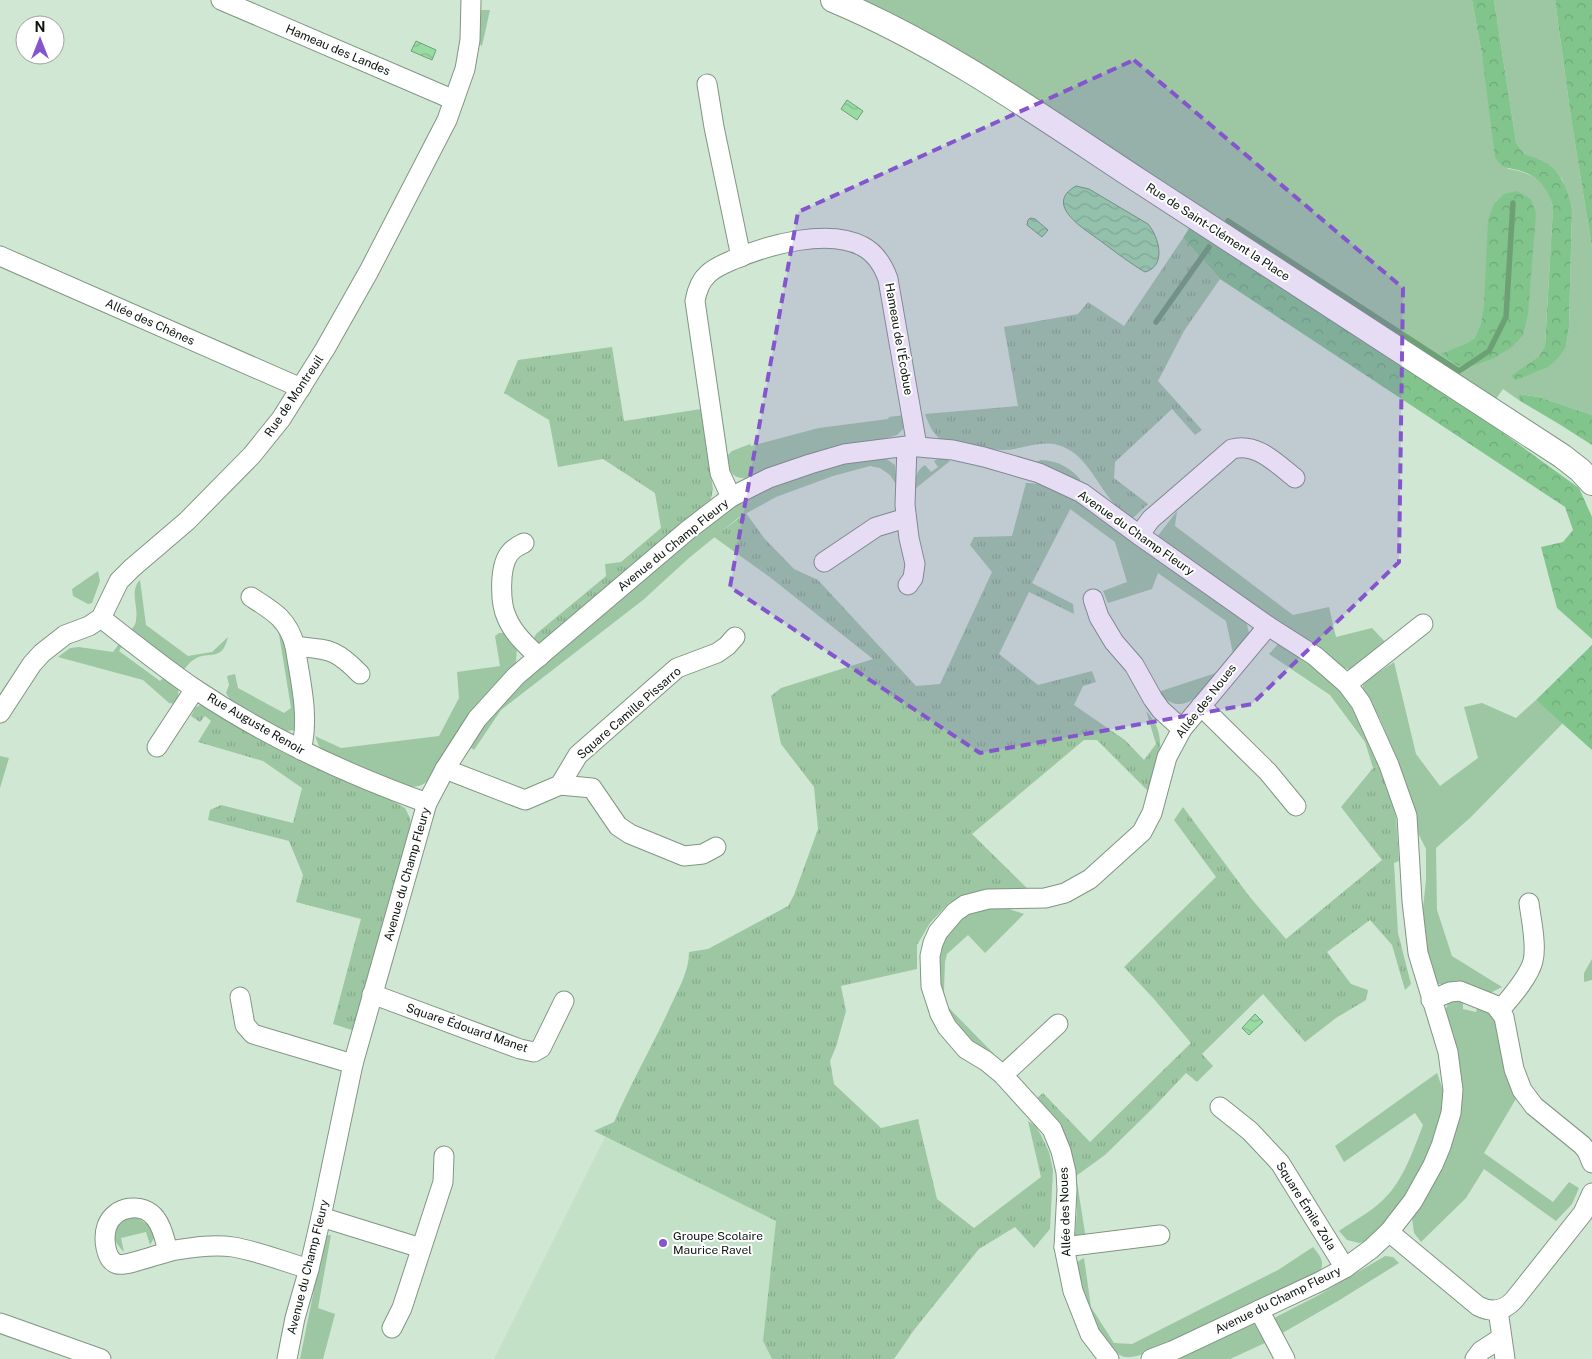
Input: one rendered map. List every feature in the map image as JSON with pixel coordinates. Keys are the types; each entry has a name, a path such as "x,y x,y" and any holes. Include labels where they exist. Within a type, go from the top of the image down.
{"street":[{"name":"Hameau des Landes","path":"221,0 454,100"},
{"name":"Rue de Montreuil","path":"101,618 119,581 187,522 252,455 281,418 300,388 369,271 447,120 461,84 468,54 471,0"},
{"name":"Rue de Saint-Clément la Place","path":"833,0 908,35 1003,93 1562,456 1580,470 1592,483"},
{"path":"707,84 741,257"},
{"name":"Hameau de l'Écobue","path":"731,497 720,472 695,301 698,287 709,272 725,263 783,244 829,239 856,244 871,252 879,260 888,278 912,446 906,518 915,564 912,578 908,585"},
{"name":"Allée des Chênes","path":"0,256 300,388"},
{"name":"Avenue du Champ Fleury","path":"287,1359 295,1318 310,1269 353,1064 372,994 427,803 464,738 492,701 516,676 688,530 731,497 769,478 844,454 912,446 968,453 1039,473 1082,493 1268,626 1315,656 1347,684 1361,703 1390,765 1407,816 1415,936 1431,1000 1448,1052 1453,1090 1450,1113 1441,1146 1430,1171 1413,1201 1390,1232 1345,1268 1321,1281 1151,1359"},
{"path":"1139,535 1151,519 1232,449 1249,448 1263,454 1294,478"},
{"path":"824,562 876,527 906,518"},
{"path":"524,543 514,548 506,558 503,575 503,607 509,623 521,639 539,657"},
{"path":"251,597 268,607 285,622 292,633 305,716 305,732 300,750"},
{"path":"1094,599 1099,617 1114,642 1134,665 1161,710 1182,729"},
{"path":"0,713 32,664 47,647 64,635 89,626 101,618"},
{"name":"Rue Auguste Renoir","path":"101,618 195,689 233,712 300,750 401,794 427,803"},
{"path":"1347,684 1423,624"},
{"name":"Allée des Noues","path":"1109,1359 1090,1334 1080,1313 1069,1277 1064,1247 1066,1172 1061,1151 1052,1129 1003,1075 986,1061 966,1050 951,1033 940,1014 933,993 929,971 930,956 938,932 955,912 976,901 1056,896 1074,890 1090,879 1142,832 1148,823 1155,804 1167,757 1182,729 1268,626"},
{"name":"Square Camille Pissarro","path":"560,785 578,755 677,668 717,653 735,637"},
{"path":"295,646 337,653 346,659 360,674"},
{"path":"157,747 195,689"},
{"path":"1201,706 1268,772 1296,806"},
{"path":"446,769 525,800 560,785 592,788 618,826 624,831 684,856 702,854 716,847"},
{"path":"1500,1010 1519,987 1533,961 1534,942 1529,903"},
{"path":"1431,1000 1450,992 1460,991 1489,1001 1500,1010 1504,1017 1514,1069 1522,1090 1534,1106 1582,1145 1592,1163"},
{"name":"Square Édouard Manet","path":"372,994 534,1052 544,1045 551,1025 564,1001"},
{"path":"240,997 245,1025 253,1034 353,1064"},
{"path":"1003,1075 1058,1024"},
{"name":"Square Émile Zola","path":"1220,1107 1250,1131 1280,1163 1345,1268"},
{"path":"392,1328 402,1308 443,1182 444,1156"},
{"path":"1390,1232 1478,1306 1484,1309 1498,1310 1510,1305 1583,1213 1592,1193"},
{"path":"321,1217 421,1248"},
{"path":"1064,1247 1160,1235"},
{"path":"168,1251 204,1246 234,1247 310,1269"},
{"path":"1259,1310 1285,1359"},
{"path":"1498,1310 1505,1359"},
{"path":"0,1323 101,1359"},
{"path":"1474,1359 1481,1351 1501,1338"}],"highlighted area":[{"path":"1134,60 1403,288 1399,562 1252,704 980,753 730,587 798,212"}],"shaded area":[{"name":"Groupe Scolaire Maurice Ravel","path":"605,1137 776,1221 763,1341 772,1359 494,1359"}],"green space":[{"path":"833,0 1472,0 1482,55 1508,169 1525,173 1538,180 1547,191 1553,207 1545,346 1539,356 1512,376 1566,347 1569,327 1572,209 1562,179 1551,166 1522,152 1516,142 1494,0 1555,0 1571,118 1592,248 1592,415 1539,397 1520,394 1520,401 1503,389 1482,419 1191,225 1196,218"},
{"path":"1472,0 1494,0 1516,142 1524,153 1541,160 1553,168 1562,180 1572,209 1569,327 1566,347 1548,367 1516,380 1511,376 1539,356 1545,346 1553,207 1545,189 1538,180 1521,171 1503,166 1495,157 1482,55"},
{"path":"1555,0 1592,0 1592,248 1571,118"},
{"path":"479,10 490,10 482,46 477,42"},
{"path":"1517,191 1531,199 1536,214 1528,314 1523,335 1512,347 1494,358 1475,365 1458,366 1441,354 1468,343 1475,338 1481,324 1484,306 1488,220 1494,204 1504,194"},
{"path":"1191,225 1492,425 1579,488 1592,517 1592,639 1557,608 1541,547 1563,542 1573,530 1565,507 1220,279 1183,238"},
{"path":"1183,238 1220,279 1184,331 1158,381 1202,430 1195,435 1172,409 1115,462 1114,478 1148,504 1133,518 1112,502 1089,469 1070,450 1051,444 1005,450 965,446 945,442 935,434 925,414 1018,406 1004,327 1078,314 1088,302 1124,326"},
{"path":"612,347 624,421 701,409 713,489 711,499 540,645 534,638 536,634 606,576 605,564 621,562 661,528 655,493 603,459 558,467 549,420 504,393 518,360"},
{"path":"1519,394 1539,397 1592,415 1592,445 1520,401"},
{"path":"905,415 903,429 897,435 751,478 736,476 730,471 727,463 726,457 732,451 750,444 751,446 819,428"},
{"path":"885,458 895,465 897,486 890,475 880,468 870,466 833,476 776,497 738,518 689,558 643,600 501,710 474,750 470,747 482,724 517,685 681,547 733,507 769,487 801,474 847,462"},
{"path":"940,458 950,461 916,488 916,478 919,470 925,465 931,472 938,467 934,461"},
{"path":"1041,460 1063,465 1080,479 1080,482 1036,462"},
{"path":"1026,483 1042,484 1075,500 1032,583 1073,604 1074,614 1029,592 999,654 1038,685 1092,671 1096,682 1083,686 1074,705 1125,740 1144,760 1156,744 1146,711 1158,730 1160,740 1159,761 1150,793 1097,740 1084,740 972,834 1029,890 969,895 949,903 930,923 917,945 917,969 841,986 846,1011 830,1061 834,1084 881,1128 918,1119 937,1199 974,1228 1041,1177 1028,1121 1035,1125 1049,1152 1053,1170 1050,1229 1034,1248 1015,1227 979,1249 914,1330 894,1359 772,1359 763,1341 776,1221 594,1131 614,1122 681,984 686,972 689,952 708,949 788,906 794,895 818,829 814,787 781,744 771,696 781,688 873,659 771,578 714,537 746,513 764,538 794,569 818,580 916,686 940,684 992,572 970,545 974,537 1012,536"},
{"path":"1075,500 1246,621 1249,633 1233,653 1226,621 1158,573 1152,589 1108,603 1103,591 1127,582 1115,542 1070,509"},
{"path":"1177,511 1175,526 1293,615 1329,607 1336,637 1372,628 1388,645 1352,670 1339,667 1157,537"},
{"path":"98,571 100,581 92,603 88,604 73,596 72,589"},
{"path":"140,580 146,625 188,656 212,652 228,637 222,650 219,653 195,659 183,670 131,631 136,623 135,589"},
{"path":"278,628 283,633 298,690 295,730 287,731 231,701 226,693 229,685 227,676 235,674 238,688 284,713 291,708"},
{"path":"499,633 504,633 517,646 516,662 512,669 475,708 432,777 425,783 409,787 327,755 319,746 315,736 341,748 439,736 459,698 457,672 500,666 495,636"},
{"path":"119,644 122,646 119,651 160,681 164,677 178,687 179,701 175,704 169,703 143,680 58,657 70,648 79,647 113,652"},
{"path":"1278,644 1321,671 1340,688 1359,715 1381,765 1373,768 1365,742 1330,695 1269,654"},
{"path":"1592,645 1592,750 1536,700"},
{"path":"1394,662 1416,754 1440,786 1478,758 1464,707 1482,703 1516,718 1536,700 1563,723 1471,817 1436,848 1437,910 1452,956 1502,987 1490,993 1459,984 1437,984 1433,982 1419,921 1423,908 1426,880 1426,849 1417,831 1400,766 1380,719 1363,690 1363,685 1373,672 1376,674"},
{"path":"1219,672 1199,694 1192,700 1184,703 1176,704 1167,700 1158,692"},
{"path":"200,705 205,706 284,753 372,790 405,808 410,818 411,829 355,1031 333,1024 361,919 296,902 303,875 289,841 208,820 210,810 221,805 293,823 302,788 263,761 198,742 211,721 205,716 200,722 191,716 195,708"},
{"path":"0,756 9,758 0,788"},
{"path":"1381,765 1396,817 1399,861 1394,863 1398,933 1411,984 1405,990 1392,945 1370,920 1327,952 1351,984 1368,990 1366,1000 1336,1018 1305,1042 1263,994 1202,1054 1213,1066 1197,1082 1186,1073 1105,1155 1076,1176 1058,1125 1037,1098 1043,1093 1090,1142 1191,1043 1124,967 1216,877 1174,820 1183,807 1249,896 1286,939 1382,860 1341,807 1373,768"},
{"path":"1008,906 1009,909 1024,914 985,953 968,935 947,954 945,962 944,991 946,1005 994,1054 992,1056 962,1037 940,998 937,961 947,930 970,911"},
{"path":"1592,959 1592,980 1584,982 1584,973"},
{"path":"1454,1000 1463,1000 1463,1009 1476,1012 1478,1005 1491,1013 1495,1019 1517,1097 1484,1153 1553,1202 1569,1182 1579,1188 1572,1204 1556,1221 1484,1169 1466,1198 1421,1242 1414,1233 1412,1218 1418,1210 1460,1081 1458,1051 1445,1012 1448,1003"},
{"path":"1437,1073 1445,1096 1436,1142 1395,1216 1367,1241 1359,1243 1347,1240 1339,1231 1373,1208 1390,1192 1407,1165 1423,1125 1415,1113 1344,1162 1335,1146"},
{"path":"1076,1176 1086,1239 1078,1238 1075,1235 1077,1212"},
{"path":"133,1215 150,1226 154,1238 150,1245 146,1232 121,1238 124,1252 117,1244 114,1234 119,1220"},
{"path":"327,1235 331,1235 318,1308 335,1314 323,1359 300,1359 321,1255"},
{"path":"1313,1247 1322,1262 1319,1273 1151,1351 1132,1357 1120,1355 1108,1344 1097,1329 1085,1304 1076,1267 1077,1262 1084,1258 1091,1307 1114,1343 1132,1344 1278,1270"},
{"path":"1385,1256 1393,1257 1399,1263 1279,1335 1274,1320 1276,1317 1319,1295"},
{"path":"1254,1323 1265,1343 1230,1359 1169,1359"}],"water":[{"path":"416,41 436,50 432,60 411,51"},
{"path":"847,100 863,111 857,120 841,109"},
{"path":"1076,186 1089,189 1148,224 1158,243 1159,251 1159,258 1152,269 1145,272 1135,266 1086,231 1070,217 1063,201 1067,193"},
{"path":"1030,218 1035,219 1048,230 1042,237 1027,225"},
{"path":"1255,1014 1263,1022 1249,1035 1242,1028"}],"waterway":[{"path":"1228,221 1459,371 1489,351 1506,317 1513,203"},
{"path":"1156,322 1209,247"}],"place":[{"name":"Groupe Scolaire Maurice Ravel","path":"663,1243"}]}
